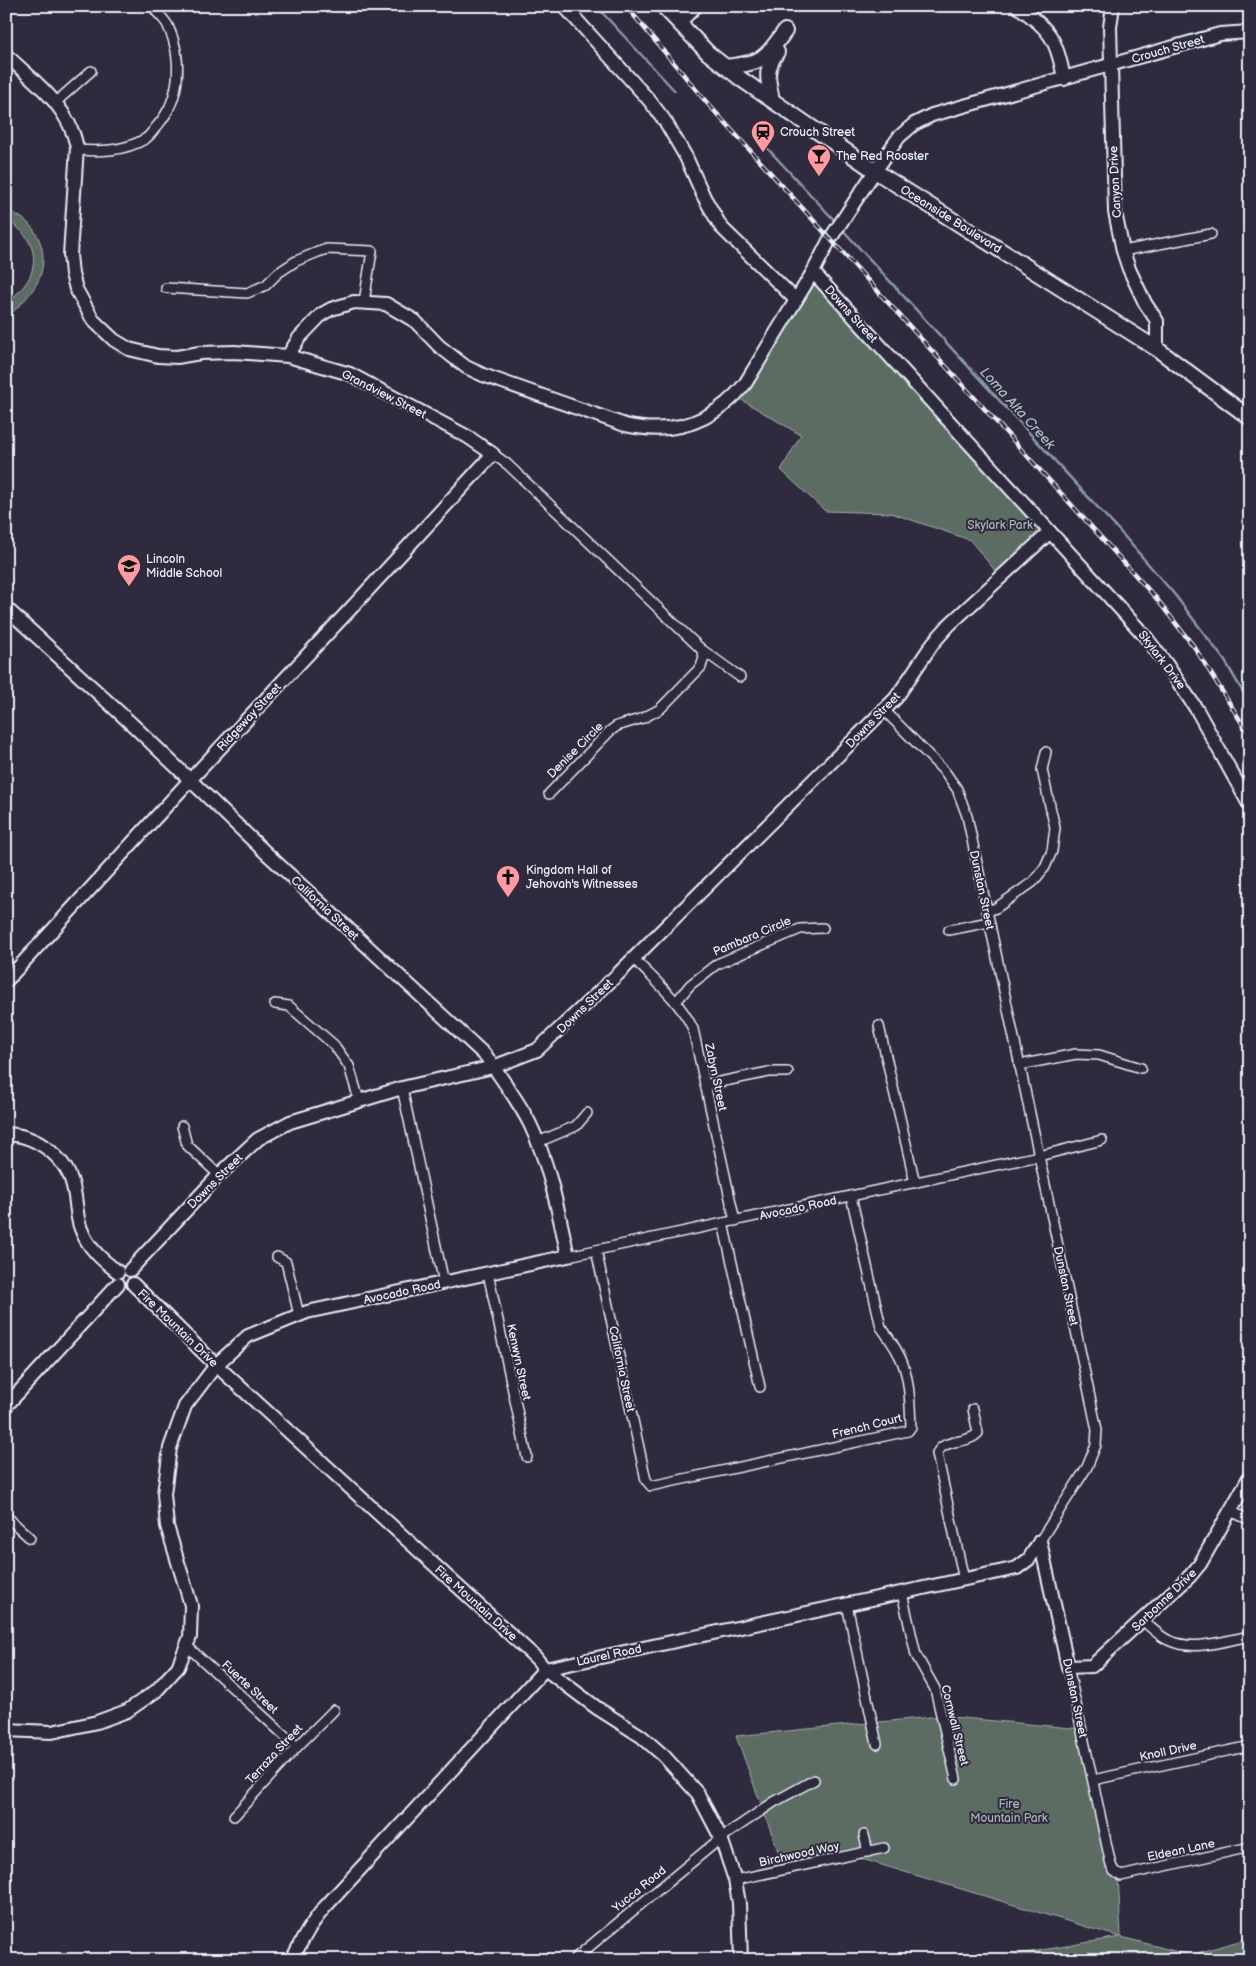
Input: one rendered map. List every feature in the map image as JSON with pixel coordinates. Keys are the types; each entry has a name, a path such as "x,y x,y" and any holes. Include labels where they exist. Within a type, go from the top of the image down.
{"main road":[{"path":"564,6 649,100 665,121 721,227 796,300"},
{"name":"Oceanside Boulevard","path":"663,6 708,53 772,100 875,171 1157,349 1250,418"},
{"path":"678,23 696,6"},
{"path":"1017,6 1041,23 1051,35 1060,57 1064,79"},
{"name":"Canyon Drive","path":"1114,6 1110,27 1115,212 1123,251 1129,268 1145,303 1157,321 1157,349"},
{"name":"Crouch Street","path":"288,356 299,338 322,314 331,309 354,302 386,304 415,320 439,346 466,367 484,375 640,429 667,429 685,425 708,417 735,396 745,384 845,216 899,137 914,124 932,115 1220,34 1250,32"},
{"path":"726,67 753,64 761,60 787,33 769,64 767,75 772,100"},
{"name":"Grandview Street","path":"6,55 56,102 64,112 75,136 77,150 70,255 72,274 76,289 93,320 114,340 129,348 158,356 177,357 200,353 234,352 288,356 350,374 468,437 493,454"},
{"name":"Downs Street","path":"6,1406 122,1275 219,1175 258,1139 290,1122 359,1100 493,1066 538,1050 634,959 896,698 933,643 950,624 1050,532 813,272"},
{"name":"Ridgeway Street","path":"6,981 493,454"},
{"name":"Skylark Drive","path":"1050,532 1145,636 1168,665 1198,710 1250,806"},
{"name":"California Street","path":"6,608 265,852 486,1056 529,1122 538,1142 551,1179 568,1256"},
{"path":"6,1134 31,1139 48,1148 57,1157 68,1173 74,1190 81,1229 98,1256 122,1275"},
{"name":"Avocado Road","path":"6,1730 52,1732 97,1722 127,1710 156,1691 178,1667 190,1637 191,1605 167,1526 164,1494 170,1448 185,1406 216,1365 248,1336 308,1312 568,1256"},
{"name":"Fire Mountain Drive","path":"122,1275 124,1288 133,1284 216,1365 529,1652 545,1669 597,1708 641,1736 664,1756 698,1794 721,1838 735,1880 739,1904 741,1960"},
{"name":"Sarbonne Drive","path":"1068,1668 1092,1666 1143,1621 1196,1570 1250,1476"},
{"name":"Laurel Road","path":"545,1669 1017,1568 1029,1559 1040,1541"},
{"name":"Dunstan Street","path":"1040,1541 1068,1668"},
{"path":"292,1960 299,1944 321,1912 545,1669"}],"street":[{"path":"77,150 95,152 121,149 146,138 164,117 176,94 178,67 168,25 156,11"},
{"path":"56,102 91,72"},
{"path":"1123,251 1211,234"},
{"path":"166,288 247,293 266,285 278,273 296,261 318,252 327,249 372,251 364,302"},
{"name":"Grandview Street","path":"493,454 507,464 702,649 740,677"},
{"name":"Denise Circle","path":"549,794 610,731 617,726 643,718 660,708 701,667 704,658 702,649"},
{"name":"Dunstan Street","path":"884,710 945,772 957,789 967,816 1097,1430 1096,1445 1087,1467 1040,1541"},
{"path":"987,911 996,908 1033,882 1045,867 1052,851 1055,828 1042,770 1046,752"},
{"path":"949,930 989,922"},
{"name":"Pambara Circle","path":"676,1002 690,985 717,964 800,929 823,928"},
{"name":"Zabyn Street","path":"634,959 676,1002 686,1014 693,1029 735,1221"},
{"path":"275,1004 289,1006 334,1045 348,1066 359,1100"},
{"path":"880,1026 915,1183"},
{"path":"1019,1065 1072,1054 1099,1056 1141,1068"},
{"path":"705,1085 769,1072 788,1072"},
{"path":"402,1088 444,1283"},
{"path":"538,1142 576,1126 586,1113"},
{"path":"182,1126 187,1145 219,1175"},
{"name":"Avocado Road","path":"568,1256 915,1183 1102,1140"},
{"name":"French Court","path":"651,1486 908,1431 911,1427 907,1380 903,1364 893,1344 881,1327 851,1196"},
{"path":"723,1223 760,1387"},
{"name":"California Street","path":"596,1250 646,1480 651,1486"},
{"path":"277,1257 286,1262 298,1315"},
{"name":"Kenwyn Street","path":"488,1273 527,1457"},
{"path":"964,1580 937,1454 938,1449 944,1445 973,1438 978,1433 973,1409"},
{"path":"1230,1510 1250,1520"},
{"path":"6,1516 30,1538"},
{"name":"Cornwall Street","path":"902,1593 916,1655 936,1689 956,1779"},
{"path":"847,1605 877,1744"},
{"path":"1143,1621 1168,1640 1180,1644 1199,1646 1250,1636"},
{"name":"Fuerte Street","path":"187,1646 297,1747"},
{"name":"Dunstan Street","path":"1068,1668 1111,1865 1118,1874"},
{"name":"Terraza Street","path":"234,1816 297,1747 334,1710"},
{"name":"Knoll Drive","path":"1092,1780 1250,1746"},
{"name":"Yucca Road","path":"573,1960 721,1838 774,1802 814,1780"},
{"path":"864,1835 868,1852"},
{"name":"Birchwood Way","path":"735,1880 884,1848"},
{"name":"Eldean Lane","path":"1118,1874 1121,1876 1250,1848"}],"green space":[{"path":"6,211 17,215 34,230 42,250 43,261 41,272 34,288 6,319 6,305 27,282 34,261 33,252 26,237 21,230 6,221"},
{"name":"Skylark Park","path":"813,272 1050,532 1001,578 970,540 891,513 825,511 781,470 801,435 735,396"},
{"name":"Fire Mountain Park","path":"941,1716 1082,1729 1112,1868 1118,1874 1121,1937 1190,1955 1250,1938 1250,1960 983,1960 1120,1937 852,1856 785,1870 736,1736"}],"waterway":[{"name":"Loma Alta Creek","path":"596,6 675,91"},
{"name":"Loma Alta Creek","path":"756,136 836,222"},
{"name":"Loma Alta Creek","path":"841,228 1124,536 1175,595 1225,661 1250,704"}],"railway":[{"path":"626,6 708,104 1156,598 1195,648 1250,736"}],"place":[{"name":"Crouch Street","path":"763,153"},
{"name":"The Red Rooster","path":"819,177"},
{"name":"Lincoln Middle School","path":"129,587"},
{"name":"Kingdom Hall of Jehovah's Witnesses","path":"508,898"}]}
